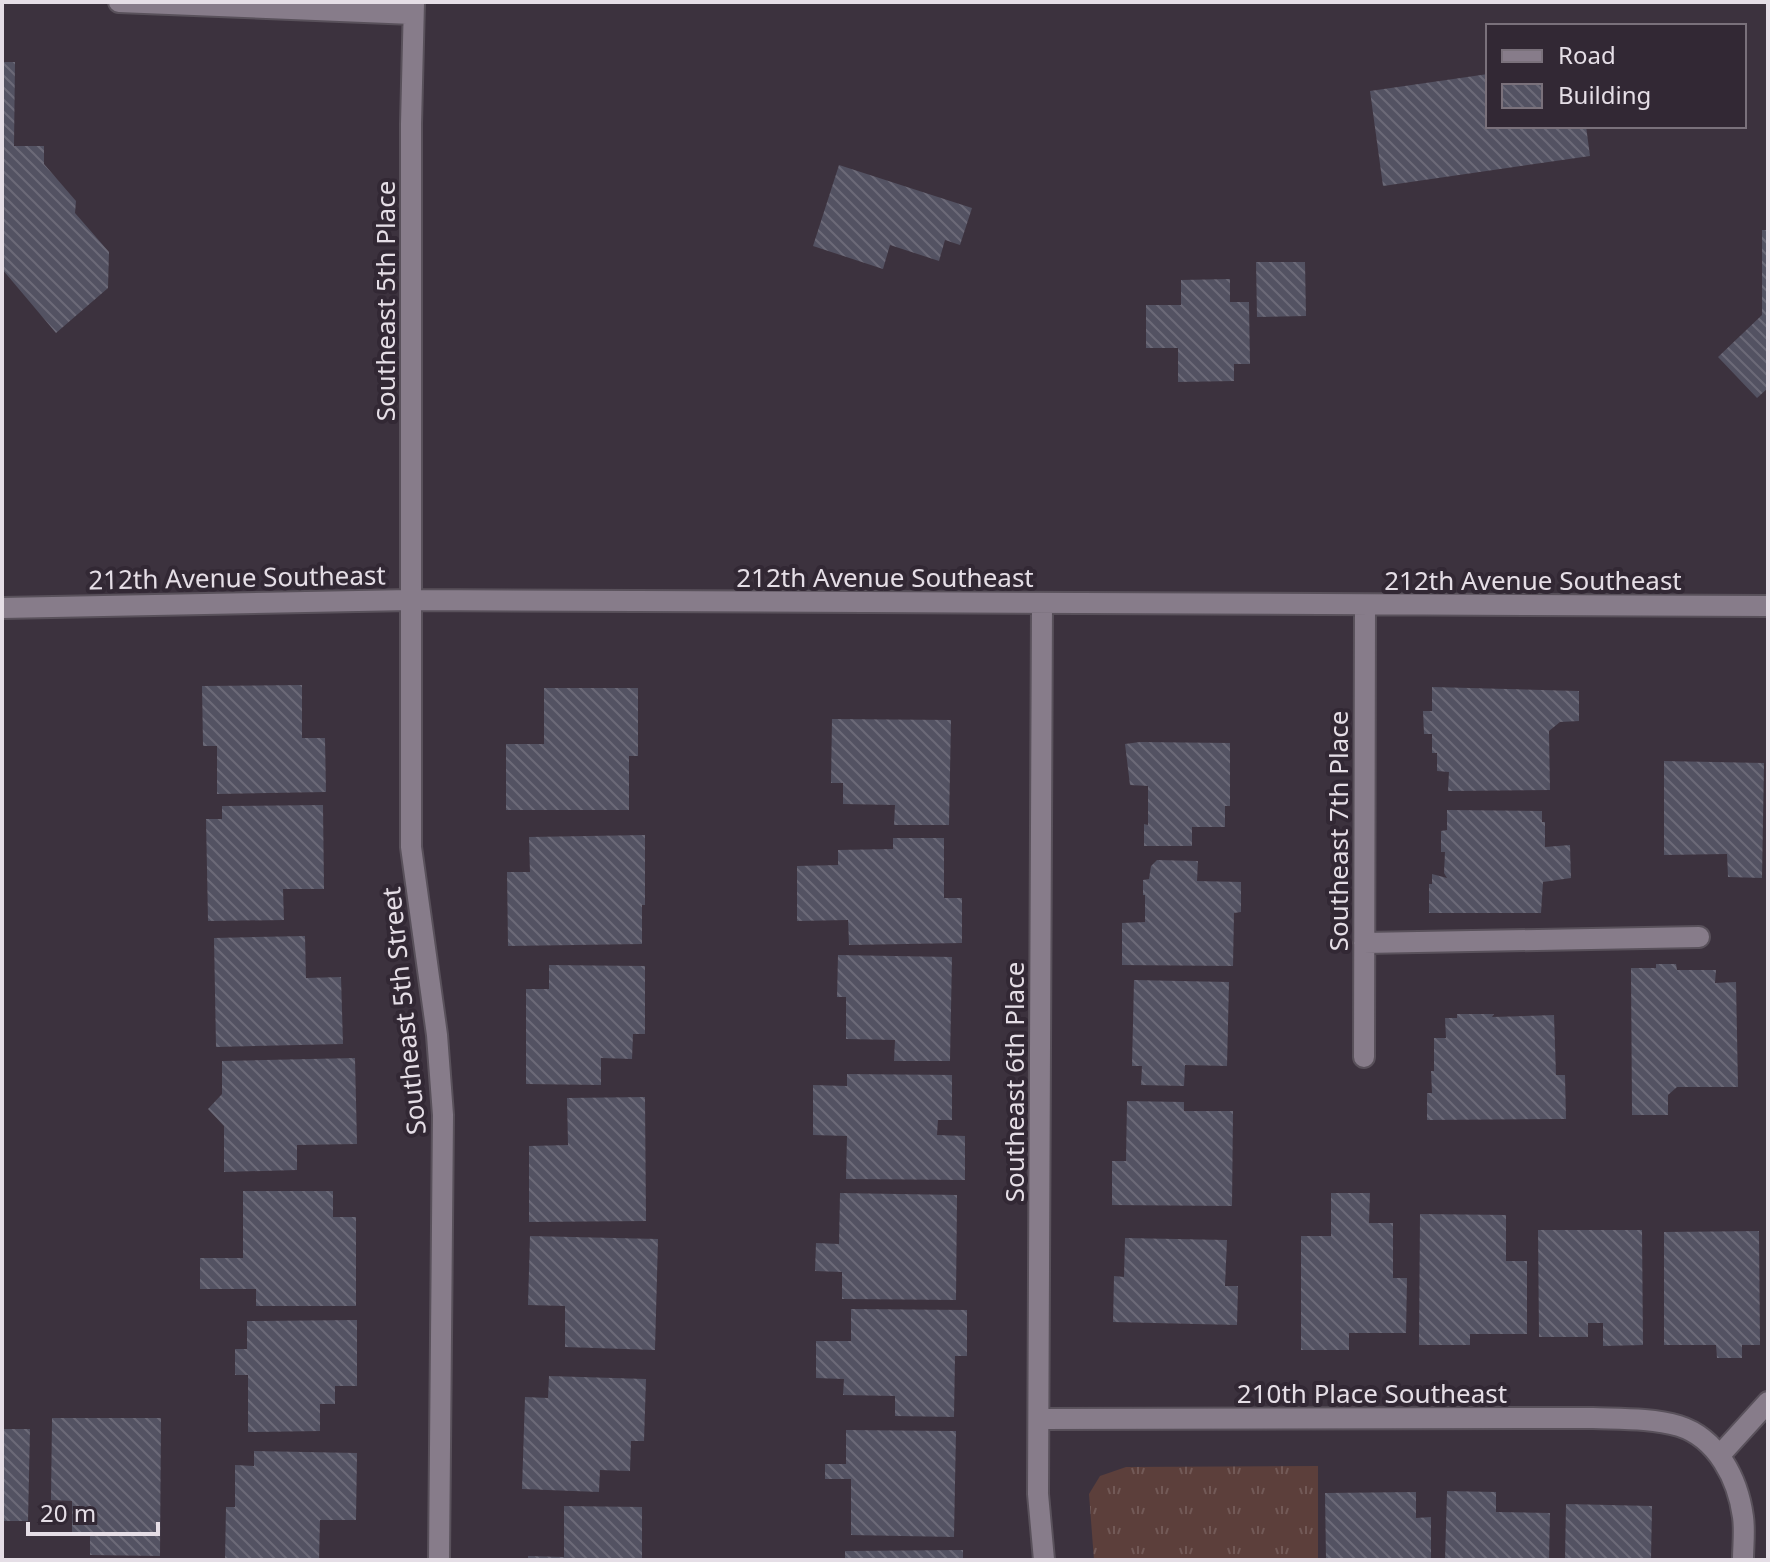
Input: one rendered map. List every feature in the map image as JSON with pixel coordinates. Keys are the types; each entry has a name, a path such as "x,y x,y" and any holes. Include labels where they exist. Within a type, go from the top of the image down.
{"street":[{"path":"119,2 413,8"},
{"name":"Southeast 5th Place","path":"410,600 413,8"},
{"name":"212th Avenue Southeast","path":"2,608 410,600 1768,606"},
{"name":"Southeast 5th Street","path":"410,600 411,847 437,1035 443,1115 439,1560"},
{"name":"Southeast 6th Place","path":"1042,604 1038,1494 1044,1560"},
{"name":"Southeast 7th Place","path":"1364,1057 1365,606"},
{"path":"1364,943 1699,937"},
{"path":"1743,1560 1744,1517 1734,1482 1720,1455 1768,1402"},
{"name":"210th Place Southeast","path":"1039,1419 1639,1420 1679,1426 1703,1438 1720,1455"}],"green space":[{"path":"1318,1466 1318,1560 1094,1560 1089,1494 1100,1476 1126,1467"}],"building":[{"path":"2,62 15,62 14,146 44,146 44,164 76,201 75,213 109,252 108,288 56,333 2,269"},
{"path":"1486,74 1486,128 1586,128 1590,156 1383,186 1370,91"},
{"path":"839,165 972,208 960,245 945,240 939,261 890,245 883,269 813,246"},
{"path":"1762,230 1768,230 1768,388 1757,398 1718,357 1762,315"},
{"path":"1256,262 1305,262 1306,316 1257,317"},
{"path":"1230,279 1230,302 1249,302 1250,364 1234,364 1234,381 1178,382 1178,348 1146,348 1146,305 1181,305 1181,280"},
{"path":"302,685 302,738 325,738 326,792 217,794 217,746 203,746 202,686"},
{"path":"1432,687 1579,691 1579,721 1560,722 1549,731 1550,790 1448,791 1449,772 1437,771 1437,753 1432,753 1432,734 1424,734 1423,711 1432,711"},
{"path":"544,688 638,688 638,756 629,756 629,810 506,810 506,744 544,744"},
{"path":"832,719 951,720 949,825 894,825 895,805 843,804 843,783 831,783"},
{"path":"1230,743 1230,806 1225,806 1225,827 1192,827 1192,846 1144,846 1144,824 1148,825 1148,786 1130,785 1125,744"},
{"path":"1664,761 1764,763 1762,878 1728,877 1727,854 1664,855"},
{"path":"323,805 324,889 283,889 284,920 208,921 206,819 222,819 222,806"},
{"path":"1447,810 1542,811 1545,847 1570,845 1571,878 1543,882 1541,913 1429,913 1432,874 1447,878 1444,873 1445,852 1441,852 1441,831 1447,830"},
{"path":"645,835 642,944 508,946 507,872 530,872 529,837"},
{"path":"893,838 944,838 944,898 962,898 962,943 849,945 848,920 797,921 797,866 838,865 838,850 893,849"},
{"path":"1157,860 1198,861 1197,881 1241,882 1241,912 1234,913 1233,966 1122,965 1122,923 1145,922 1143,880 1149,879 1151,866"},
{"path":"305,936 306,978 341,977 343,1044 216,1047 214,938"},
{"path":"838,955 952,957 950,1061 894,1061 895,1040 846,1039 846,997 837,997"},
{"path":"1656,964 1676,964 1677,970 1716,970 1715,983 1736,982 1738,1087 1677,1087 1668,1095 1668,1115 1632,1115 1631,968 1656,968"},
{"path":"549,965 645,966 645,1034 633,1034 632,1059 601,1058 601,1085 526,1084 526,989 549,989"},
{"path":"1134,980 1229,982 1227,1066 1185,1065 1184,1086 1141,1085 1142,1066 1132,1066"},
{"path":"1457,1014 1494,1014 1492,1017 1554,1015 1556,1075 1565,1075 1566,1119 1427,1120 1427,1093 1432,1093 1431,1071 1434,1071 1434,1038 1446,1038 1445,1018 1457,1018"},
{"path":"355,1058 357,1144 297,1145 297,1170 224,1172 224,1126 208,1109 222,1094 222,1061"},
{"path":"847,1074 952,1075 952,1120 938,1120 937,1135 965,1136 965,1180 846,1179 847,1136 813,1135 813,1085 847,1086"},
{"path":"645,1097 646,1221 529,1222 529,1146 568,1145 567,1098"},
{"path":"1127,1101 1184,1102 1184,1111 1233,1111 1232,1206 1112,1205 1112,1161 1126,1161"},
{"path":"243,1191 333,1191 333,1217 356,1217 356,1306 256,1306 256,1289 200,1289 200,1258 243,1258"},
{"path":"840,1193 957,1195 956,1300 842,1299 842,1272 815,1271 816,1243 839,1244"},
{"path":"1331,1193 1370,1193 1369,1223 1393,1223 1393,1278 1407,1278 1406,1333 1349,1333 1349,1350 1301,1350 1301,1236 1331,1236"},
{"path":"1420,1214 1506,1215 1506,1261 1527,1261 1527,1334 1470,1334 1470,1345 1419,1345"},
{"path":"1538,1230 1642,1230 1643,1345 1603,1346 1603,1323 1588,1323 1588,1337 1539,1337"},
{"path":"1759,1231 1760,1345 1742,1345 1742,1358 1717,1358 1716,1345 1664,1345 1664,1232"},
{"path":"530,1236 658,1239 655,1350 565,1347 565,1306 528,1305"},
{"path":"1125,1238 1227,1240 1225,1286 1238,1286 1237,1325 1113,1322 1114,1276 1124,1277"},
{"path":"851,1309 967,1310 967,1356 955,1356 954,1417 895,1416 895,1396 843,1395 844,1379 816,1378 816,1341 851,1341"},
{"path":"357,1320 357,1386 335,1386 335,1404 320,1404 320,1431 248,1432 248,1375 235,1375 235,1349 247,1349 247,1321"},
{"path":"549,1376 646,1379 644,1441 631,1441 630,1471 600,1470 599,1492 522,1489 525,1397 548,1398"},
{"path":"52,1418 161,1418 160,1556 90,1555 90,1534 72,1534 72,1501 51,1500"},
{"path":"2,1429 30,1429 28,1521 2,1521"},
{"path":"846,1430 956,1431 954,1537 851,1535 851,1479 825,1479 825,1464 846,1464"},
{"path":"254,1451 357,1453 356,1520 320,1520 319,1560 225,1560 226,1507 235,1507 235,1465 254,1466"},
{"path":"1447,1491 1496,1492 1496,1512 1550,1513 1549,1560 1445,1560"},
{"path":"1416,1492 1416,1518 1431,1517 1431,1560 1326,1560 1325,1493"},
{"path":"1566,1504 1652,1506 1651,1560 1565,1560"},
{"path":"564,1506 642,1507 642,1560 528,1560 528,1556 564,1557"},
{"path":"963,1550 963,1560 845,1560 845,1551"}]}
